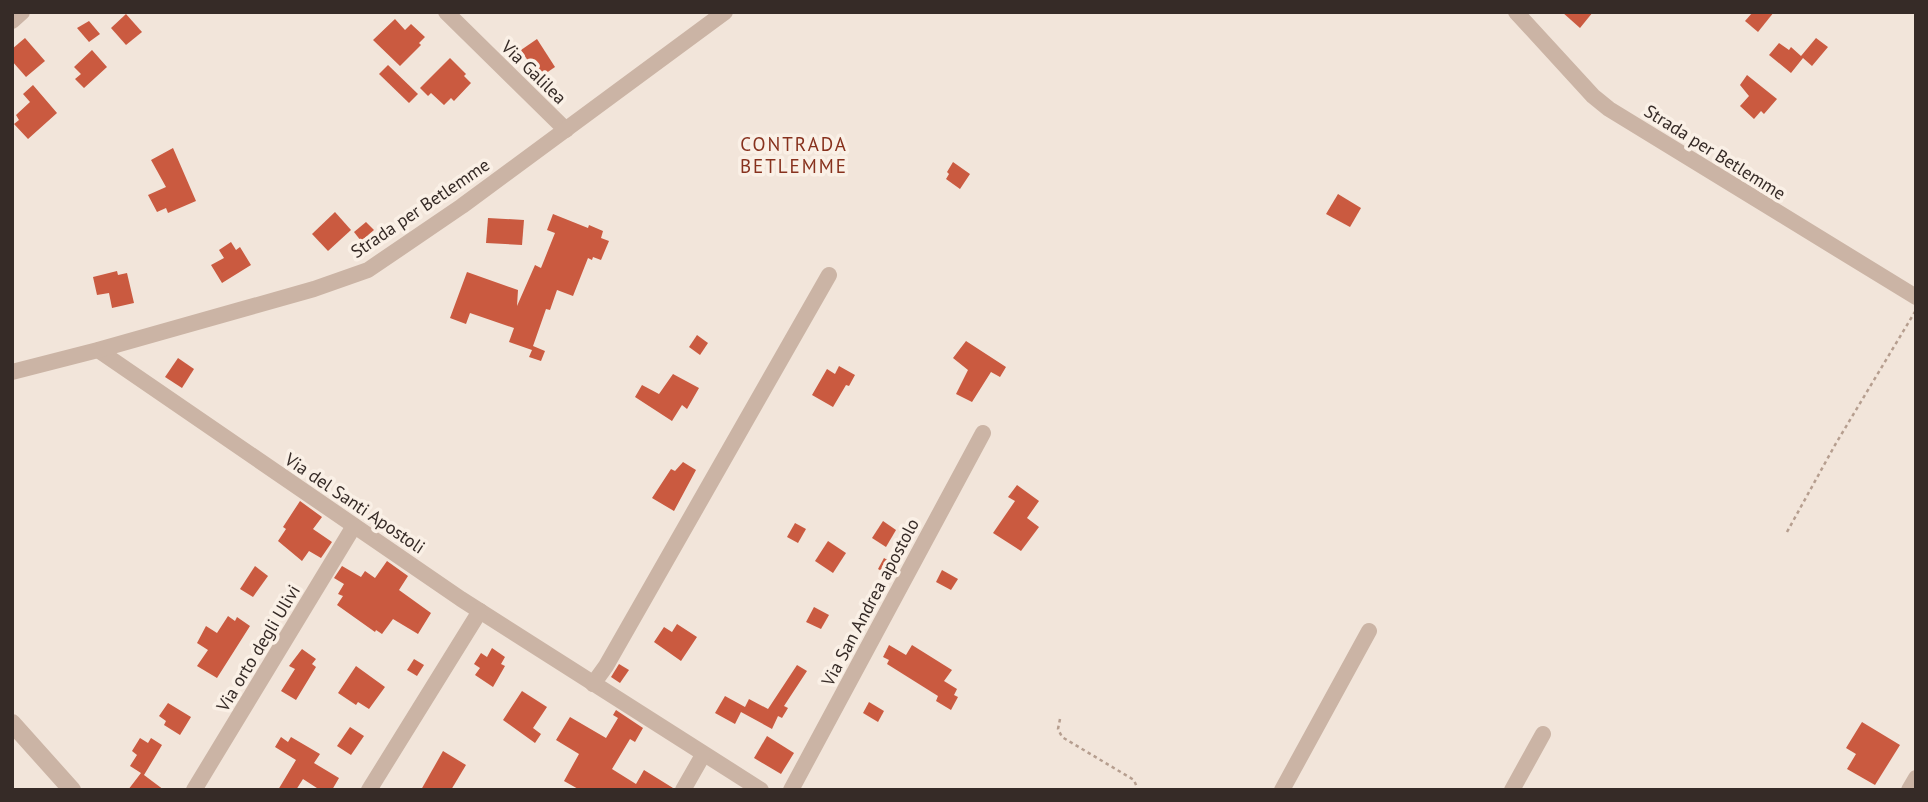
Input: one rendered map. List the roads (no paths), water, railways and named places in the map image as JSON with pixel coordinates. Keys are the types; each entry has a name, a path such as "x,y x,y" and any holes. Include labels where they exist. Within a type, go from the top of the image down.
{"street":[{"path":"12,21 22,12"},
{"name":"Via Galilea","path":"446,12 566,130"},
{"name":"Strada per Betlemme","path":"12,372 314,289 368,270 461,206 725,12"},
{"name":"Strada per Betlemme","path":"1516,12 1593,96 1609,109 1916,297"},
{"path":"593,684 606,666 829,275"},
{"name":"Via del Santi Apostoli","path":"98,350 480,611 761,790"},
{"name":"Via San Andrea apostolo","path":"791,790 983,433"},
{"name":"Via orto degli Ulivi","path":"194,790 355,526"},
{"path":"369,790 480,611"},
{"path":"1282,790 1369,631"},
{"path":"12,723 72,790"},
{"path":"1512,790 1543,734"},
{"path":"683,790 703,755"},
{"path":"1909,790 1916,778"}],"district":[{"name":"CONTRADA BETLEMME","path":"794,155"}]}
